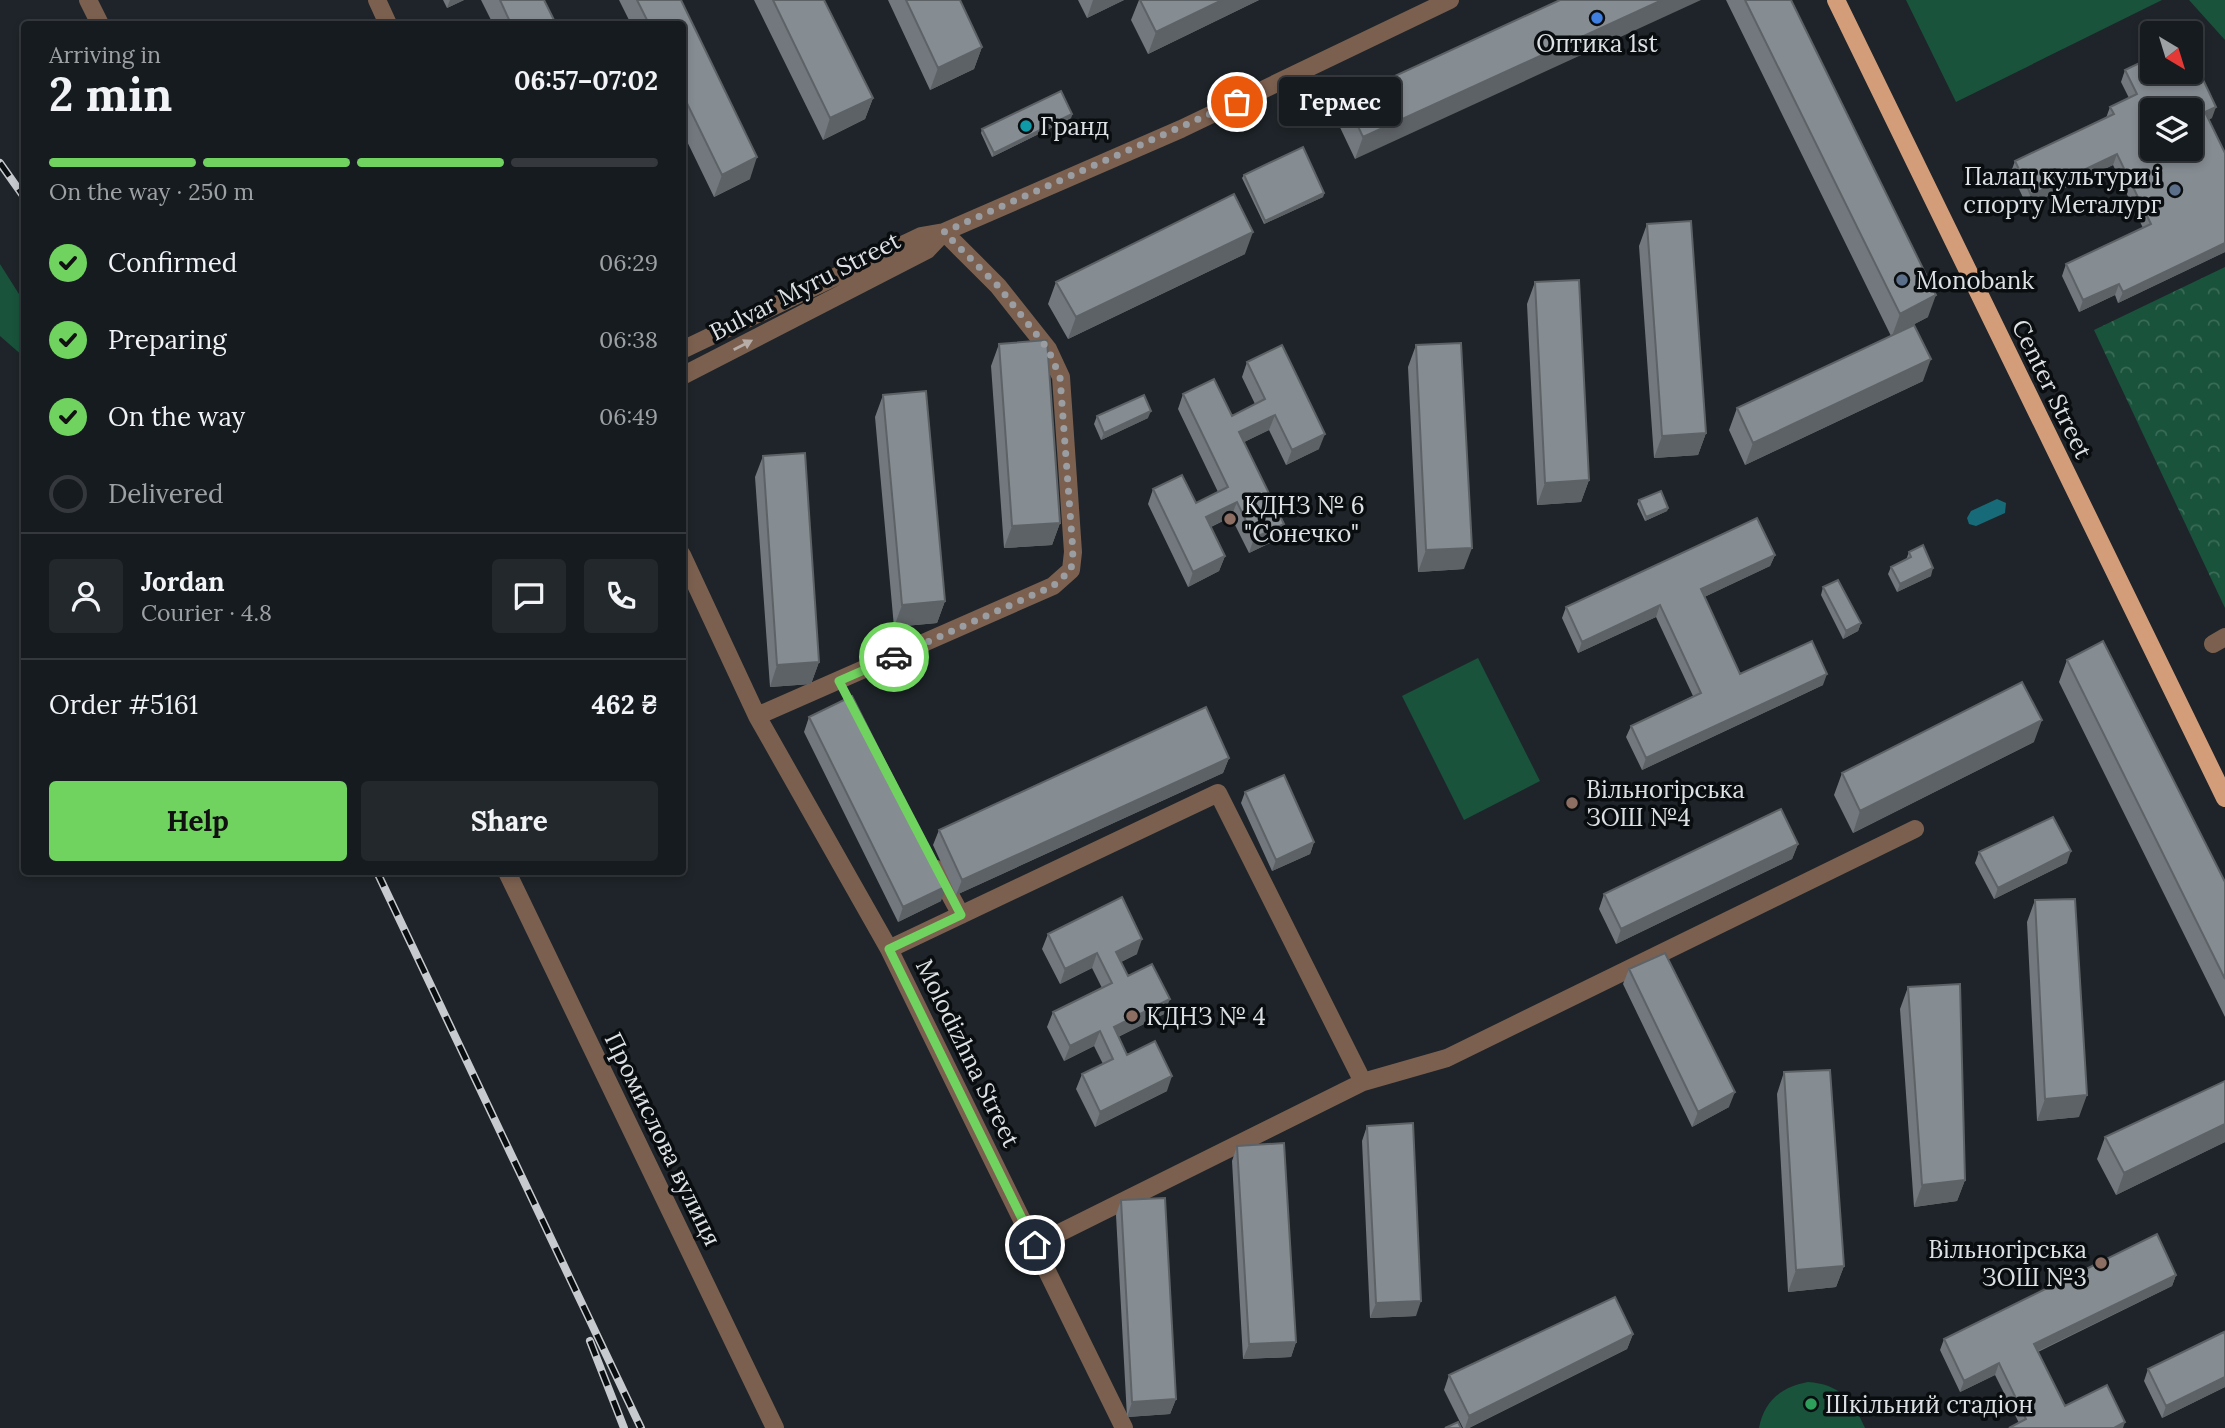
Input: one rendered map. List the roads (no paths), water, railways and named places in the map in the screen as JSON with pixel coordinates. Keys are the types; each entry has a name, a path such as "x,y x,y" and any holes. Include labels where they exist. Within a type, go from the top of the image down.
{"main road":[{"name":"Center Street","path":"1836,0 2225,798"}],"street":[{"path":"88,0 98,21"},
{"path":"377,0 387,21"},
{"name":"Bulvar Myru Street","path":"686,348 921,236 944,232 1181,129 1450,0"},
{"path":"757,716 842,687 1053,586 1071,570 1073,552 1060,377 1048,349 998,286 944,232"},
{"name":"Bulvar Myru Street","path":"686,374 927,250 944,232"},
{"name":"Molodizhna Street","path":"686,564 757,716 889,949 1124,1428"},
{"path":"889,949 1218,793 1363,1082"},
{"path":"1035,1245 1363,1082 1447,1058 1915,829"},
{"path":"929,854 961,915"},
{"name":"Промислова вулиця","path":"508,875 775,1428"}],"water":[{"path":"1997,499 2006,503 2005,513 1976,526 1969,524 1967,518 1971,511"}],"railway":[{"path":"0,163 21,193"},
{"path":"378,875 641,1428"},
{"path":"590,1341 624,1428"}],"place":[{"name":"Оптика 1st","path":"1597,18"},
{"name":"Гермес","path":"1237,102"},
{"name":"Гранд","path":"1026,126"},
{"name":"Палац культури і спорту Металург","path":"2175,190"},
{"name":"Monobank","path":"1902,280"},
{"name":"КДНЗ № 6 \"Сонечко\"","path":"1230,519"},
{"name":"Вільногірська ЗОШ №4","path":"1572,803"},
{"name":"КДНЗ № 4","path":"1132,1016"},
{"name":"Вільногірська ЗОШ №3","path":"2101,1263"},
{"name":"Шкільний стадіон","path":"1811,1404"}]}
